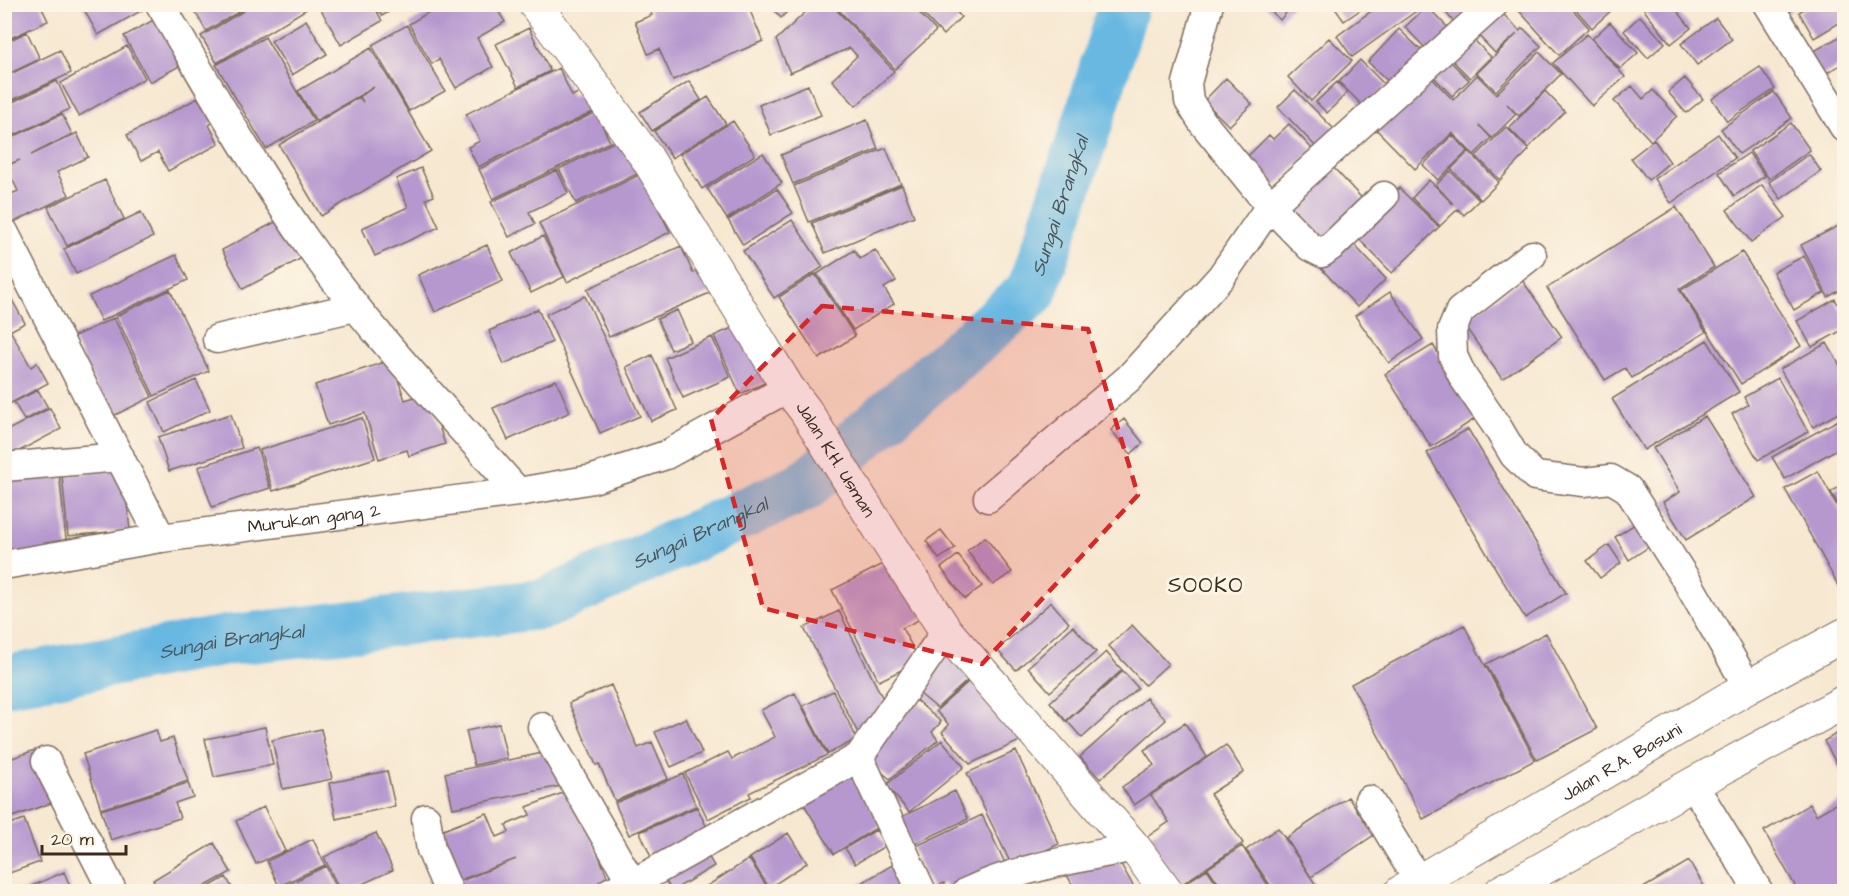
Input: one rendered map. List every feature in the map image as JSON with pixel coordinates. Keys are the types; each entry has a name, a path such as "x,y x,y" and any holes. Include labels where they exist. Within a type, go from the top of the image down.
{"street":[{"path":"160,4 268,184 308,244 355,307 518,492"},
{"name":"Jalan K.H. Usman","path":"535,4 647,159 946,631 1134,847 1167,891"},
{"path":"1209,4 1187,83 1189,101 1203,123 1270,206 1310,246 1322,252 1333,245 1384,196"},
{"path":"988,498 1129,378 1221,277 1270,206 1494,4"},
{"path":"1768,4 1845,127"},
{"path":"4,232 161,538"},
{"path":"1532,255 1460,311 1452,330 1453,356 1463,377 1514,455 1535,476 1584,482 1611,480 1628,489 1688,583 1748,687"},
{"path":"217,339 355,307"},
{"name":"Murukan gang 2","path":"4,565 161,538 518,492 593,479 666,455 797,399"},
{"path":"4,467 120,457"},
{"path":"542,727 626,888 859,757 946,631"},
{"name":"Jalan R.A. Basuni","path":"1410,887 1748,687 1845,635"},
{"path":"1501,891 1845,702"},
{"path":"859,757 922,891"},
{"path":"46,761 113,891"},
{"path":"1693,784 1759,891"},
{"path":"1369,800 1410,887"},
{"path":"426,818 431,850 449,891"},
{"path":"967,891 1027,869 1134,847"}],"highlighted area":[{"path":"822,306 1088,329 1138,495 982,664 763,608 711,419"}],"building":[{"path":"14,4 40,4 48,21 4,41 4,9"},
{"path":"81,4 147,4 148,7 98,35"},
{"path":"191,4 252,4 206,31"},
{"path":"255,4 315,4 217,63 201,36"},
{"path":"321,4 373,4 382,21 341,45 319,6"},
{"path":"376,4 402,4 382,16"},
{"path":"442,4 494,4 505,22 477,38 493,67 456,88 439,59 432,64 409,24"},
{"path":"648,4 747,4 763,41 673,80 659,49 648,54 635,22 652,15"},
{"path":"768,4 795,4 781,18"},
{"path":"814,4 831,4 894,71 856,106 832,80 857,56 850,48 790,73 776,40"},
{"path":"833,4 911,4 936,31 895,69"},
{"path":"914,4 950,4 961,17 943,35"},
{"path":"1264,4 1294,4 1280,20"},
{"path":"1332,4 1369,4 1344,21"},
{"path":"1381,4 1426,4 1352,57 1337,36"},
{"path":"1439,4 1479,4 1455,24"},
{"path":"1513,4 1568,4 1589,28 1559,55"},
{"path":"1571,4 1615,4 1616,6 1592,28"},
{"path":"1650,4 1672,4 1691,28 1671,44 1644,10"},
{"path":"1784,4 1802,4 1789,12"},
{"path":"1812,4 1844,4 1844,20 1814,38 1799,12"},
{"path":"1427,6 1451,31 1429,52 1405,27"},
{"path":"1497,8 1520,31 1523,28 1541,46 1496,91 1477,73 1517,34 1495,53 1474,31"},
{"path":"1640,16 1665,43 1648,58 1624,31"},
{"path":"159,17 185,63 150,82 124,36"},
{"path":"1716,18 1732,39 1697,65 1681,44"},
{"path":"306,20 327,54 292,75 271,41"},
{"path":"1610,22 1638,53 1620,69 1592,39"},
{"path":"407,25 445,91 409,111 372,45"},
{"path":"529,28 550,71 518,87 496,44"},
{"path":"1399,29 1425,54 1394,87 1368,62"},
{"path":"27,32 40,59 4,76 4,43"},
{"path":"1587,34 1625,77 1592,106 1553,63"},
{"path":"1844,34 1844,63 1821,76 1809,54"},
{"path":"1469,35 1491,57 1470,78 1448,56"},
{"path":"265,37 314,121 266,149 216,65"},
{"path":"1329,38 1352,61 1311,101 1288,77"},
{"path":"127,46 145,78 79,116 61,83"},
{"path":"371,48 431,151 321,216 279,145 359,97 363,102 360,97 374,87 316,121 298,91"},
{"path":"60,50 71,73 4,104 4,77"},
{"path":"1539,52 1561,74 1519,116 1507,104 1516,114 1492,138 1479,125 1491,138 1474,155 1452,133 1415,169 1372,125 1426,72 1453,100 1477,75 1496,94"},
{"path":"1446,57 1469,80 1452,96 1430,73"},
{"path":"1360,60 1386,86 1365,108 1339,82"},
{"path":"1760,67 1775,89 1727,121 1712,99"},
{"path":"559,68 572,96 582,91 593,112 478,167 468,147 480,141 466,114"},
{"path":"1226,78 1252,104 1229,126 1204,101"},
{"path":"1685,78 1703,99 1686,113 1668,92"},
{"path":"57,81 70,109 4,140 4,106"},
{"path":"689,81 701,100 652,131 640,112"},
{"path":"1337,82 1347,93 1327,113 1316,102"},
{"path":"808,85 821,115 771,135 759,105"},
{"path":"1632,86 1643,99 1653,90 1677,116 1651,141 1614,101"},
{"path":"1295,90 1336,131 1318,149 1278,107"},
{"path":"1545,91 1565,112 1528,148 1509,128"},
{"path":"1774,92 1792,118 1739,154 1721,129"},
{"path":"200,97 214,122 209,125 219,144 168,171 158,152 141,161 127,135"},
{"path":"708,97 726,124 672,158 654,131"},
{"path":"596,112 610,142 493,199 479,169"},
{"path":"62,114 72,134 31,155 77,133 88,157 57,172 69,195 12,223 4,206 4,197 18,191 6,166 20,160 4,166 4,141"},
{"path":"867,120 878,149 793,184 781,155"},
{"path":"733,121 755,155 702,189 680,154"},
{"path":"1791,123 1810,150 1769,179 1750,151"},
{"path":"1289,124 1313,150 1271,190 1243,161 1269,135 1273,139"},
{"path":"1506,127 1529,150 1500,180 1476,156"},
{"path":"1718,134 1735,158 1671,203 1654,179"},
{"path":"1452,135 1468,151 1438,180 1423,165"},
{"path":"622,138 639,173 576,203 559,169"},
{"path":"1654,140 1670,162 1648,180 1631,158"},
{"path":"886,148 901,184 809,222 794,186"},
{"path":"1469,151 1499,182 1481,200 1451,169"},
{"path":"763,153 782,183 727,219 707,188"},
{"path":"1749,153 1765,176 1734,196 1719,173"},
{"path":"1809,154 1821,171 1781,199 1769,182"},
{"path":"1332,166 1369,206 1322,249 1285,209"},
{"path":"421,168 434,196 426,199 439,227 375,256 362,228 408,207 396,179"},
{"path":"557,170 568,193 529,212 535,224 509,237 491,202"},
{"path":"1450,171 1479,200 1464,215 1458,209 1440,226 1412,198 1429,180 1453,204 1436,185"},
{"path":"641,174 670,232 567,282 539,223"},
{"path":"105,180 124,219 67,246 48,207"},
{"path":"902,185 914,216 825,253 812,223"},
{"path":"1762,185 1786,217 1751,242 1727,210"},
{"path":"1399,188 1439,227 1392,273 1353,233"},
{"path":"777,189 793,213 743,245 728,220"},
{"path":"1676,207 1714,267 1679,289 1706,332 1632,378 1625,368 1605,380 1547,288"},
{"path":"141,212 153,237 76,274 64,249"},
{"path":"285,217 306,256 243,289 222,250"},
{"path":"792,220 823,267 774,298 743,251"},
{"path":"1844,223 1844,288 1828,297 1801,245"},
{"path":"543,236 564,277 531,293 511,253"},
{"path":"1347,237 1386,279 1357,307 1318,265"},
{"path":"487,245 503,281 435,312 418,275"},
{"path":"681,246 693,273 711,266 721,288 609,337 587,289"},
{"path":"854,250 860,259 875,250 896,281 884,288 894,304 853,330 817,274"},
{"path":"1742,252 1801,346 1741,384 1681,290"},
{"path":"176,255 188,280 101,321 89,296"},
{"path":"1804,256 1824,293 1794,310 1773,272"},
{"path":"815,274 855,336 819,359 779,297"},
{"path":"1522,280 1562,337 1502,379 1462,322"},
{"path":"4,286 25,323 4,334"},
{"path":"170,290 209,371 154,396 116,316"},
{"path":"1390,292 1423,339 1389,363 1355,316"},
{"path":"585,296 640,416 600,433 546,314"},
{"path":"1835,299 1844,316 1844,329 1812,347 1797,321"},
{"path":"538,309 552,342 504,364 489,331"},
{"path":"677,310 691,341 671,350 657,319"},
{"path":"114,318 152,397 111,417 72,337"},
{"path":"741,324 767,382 740,394 714,336"},
{"path":"11,332 31,367 37,363 48,383 4,407 4,335"},
{"path":"712,337 730,377 683,398 665,358"},
{"path":"1707,340 1739,392 1644,450 1612,399"},
{"path":"1827,343 1844,373 1844,410 1813,427 1780,369"},
{"path":"1433,345 1478,417 1431,447 1385,374"},
{"path":"652,355 677,410 651,421 626,367"},
{"path":"391,360 405,400 428,393 445,444 409,456 407,450 379,459 365,413 328,425 315,385"},
{"path":"1778,378 1808,432 1758,460 1732,414 1748,405 1744,397"},
{"path":"196,380 210,410 164,432 150,402"},
{"path":"556,380 570,412 508,440 493,408"},
{"path":"38,390 48,408 24,420 14,402"},
{"path":"50,408 61,429 8,457 4,450 4,432"},
{"path":"231,414 242,448 169,471 158,437"},
{"path":"1705,416 1756,497 1686,540 1663,502 1680,492 1653,448"},
{"path":"362,418 375,458 273,491 260,450"},
{"path":"1124,419 1143,443 1131,454 1111,430"},
{"path":"1838,420 1844,431 1844,445 1785,479 1772,457"},
{"path":"1468,429 1566,593 1525,618 1427,453"},
{"path":"257,448 270,488 212,507 198,467"},
{"path":"123,469 130,530 68,536 62,475"},
{"path":"59,471 67,549 4,555 4,477"},
{"path":"1818,471 1844,518 1844,596 1785,489"},
{"path":"1844,484 1844,515 1831,492"},
{"path":"1638,522 1653,544 1629,560 1615,537"},
{"path":"941,530 955,548 939,559 926,541"},
{"path":"985,537 1012,572 993,585 967,551"},
{"path":"1609,545 1621,563 1600,578 1587,561"},
{"path":"958,555 982,586 965,599 941,568"},
{"path":"895,558 925,617 902,628 920,661 879,681 832,590"},
{"path":"1051,602 1069,623 1016,670 997,650"},
{"path":"839,611 885,703 861,739 804,628"},
{"path":"1132,625 1168,664 1145,685 1109,646"},
{"path":"1464,625 1535,760 1423,819 1351,684"},
{"path":"1073,626 1096,652 1050,692 1028,667"},
{"path":"1546,633 1597,729 1537,760 1486,664"},
{"path":"952,645 979,670 937,708 914,689"},
{"path":"1106,652 1122,670 1066,721 1050,702"},
{"path":"1123,671 1138,688 1082,738 1067,721"},
{"path":"978,673 1024,739 970,764 942,732 949,725 936,711"},
{"path":"611,685 638,748 652,742 668,779 615,801 599,764 596,765 569,703"},
{"path":"833,691 857,739 828,754 803,706"},
{"path":"795,693 827,755 749,793 751,797 708,819 685,773 728,752 732,759 775,737 761,710"},
{"path":"1146,698 1166,720 1100,779 1080,757"},
{"path":"916,700 941,722 932,732 938,740 890,779 865,758"},
{"path":"686,718 702,753 671,767 655,732"},
{"path":"1185,723 1207,757 1134,805 1122,787 1154,765 1144,750"},
{"path":"499,724 507,758 474,765 466,731"},
{"path":"265,727 273,765 214,777 205,739"},
{"path":"321,729 332,779 283,789 272,740"},
{"path":"1844,729 1844,777 1824,741"},
{"path":"156,730 160,742 173,738 188,781 101,809 83,754"},
{"path":"942,740 964,767 909,812 886,785"},
{"path":"1226,745 1244,772 1210,794 1243,843 1179,886 1147,837 1169,822 1151,795"},
{"path":"35,750 54,802 4,820 4,761"},
{"path":"553,751 561,786 453,808 445,773"},
{"path":"1016,751 1059,844 1012,866 967,773"},
{"path":"387,771 395,806 336,819 329,783"},
{"path":"849,772 881,825 834,854 802,801"},
{"path":"683,774 696,806 629,835 615,803"},
{"path":"188,783 193,797 175,803 180,818 111,840 101,810"},
{"path":"573,789 610,884 591,891 455,891 453,884 516,859 452,883 433,834 487,813 497,837 509,832 506,825 530,815 527,807"},
{"path":"955,791 968,819 912,845 899,818"},
{"path":"1348,797 1374,835 1311,877 1286,838"},
{"path":"1842,800 1844,805 1844,891 1798,891 1764,831 1810,804 1816,815"},
{"path":"264,807 285,851 256,864 236,821"},
{"path":"697,807 709,832 651,857 640,832"},
{"path":"982,815 1005,863 947,890 944,883 932,888 912,848"},
{"path":"24,819 40,862 4,875 4,826"},
{"path":"1278,828 1320,891 1274,891 1246,850"},
{"path":"876,830 885,846 855,864 845,848"},
{"path":"376,833 393,870 347,891 340,891 324,857"},
{"path":"788,833 807,863 769,888 750,858"},
{"path":"313,839 325,865 279,886 267,861"},
{"path":"214,843 231,872 197,891 160,891 153,880"},
{"path":"1242,846 1272,891 1224,891 1208,868"},
{"path":"704,849 714,866 672,891 661,874"},
{"path":"1117,857 1136,891 1076,891 1063,868"},
{"path":"749,859 770,891 699,891"},
{"path":"1689,861 1707,891 1638,891"},
{"path":"894,864 911,891 848,891"},
{"path":"326,866 338,891 285,891 282,887"},
{"path":"1207,869 1222,891 1185,891 1181,886"},
{"path":"64,872 72,891 20,891"},
{"path":"226,877 234,891 202,891"},
{"path":"1021,880 1027,891 1000,891"},
{"path":"818,884 822,891 806,891"}],"waterway":[{"name":"Sungai Brangkal","path":"4,681 229,640 544,604 805,486 1032,291 1091,113 1124,4"}],"district":[{"name":"SOOKO","path":"1206,585"}]}
